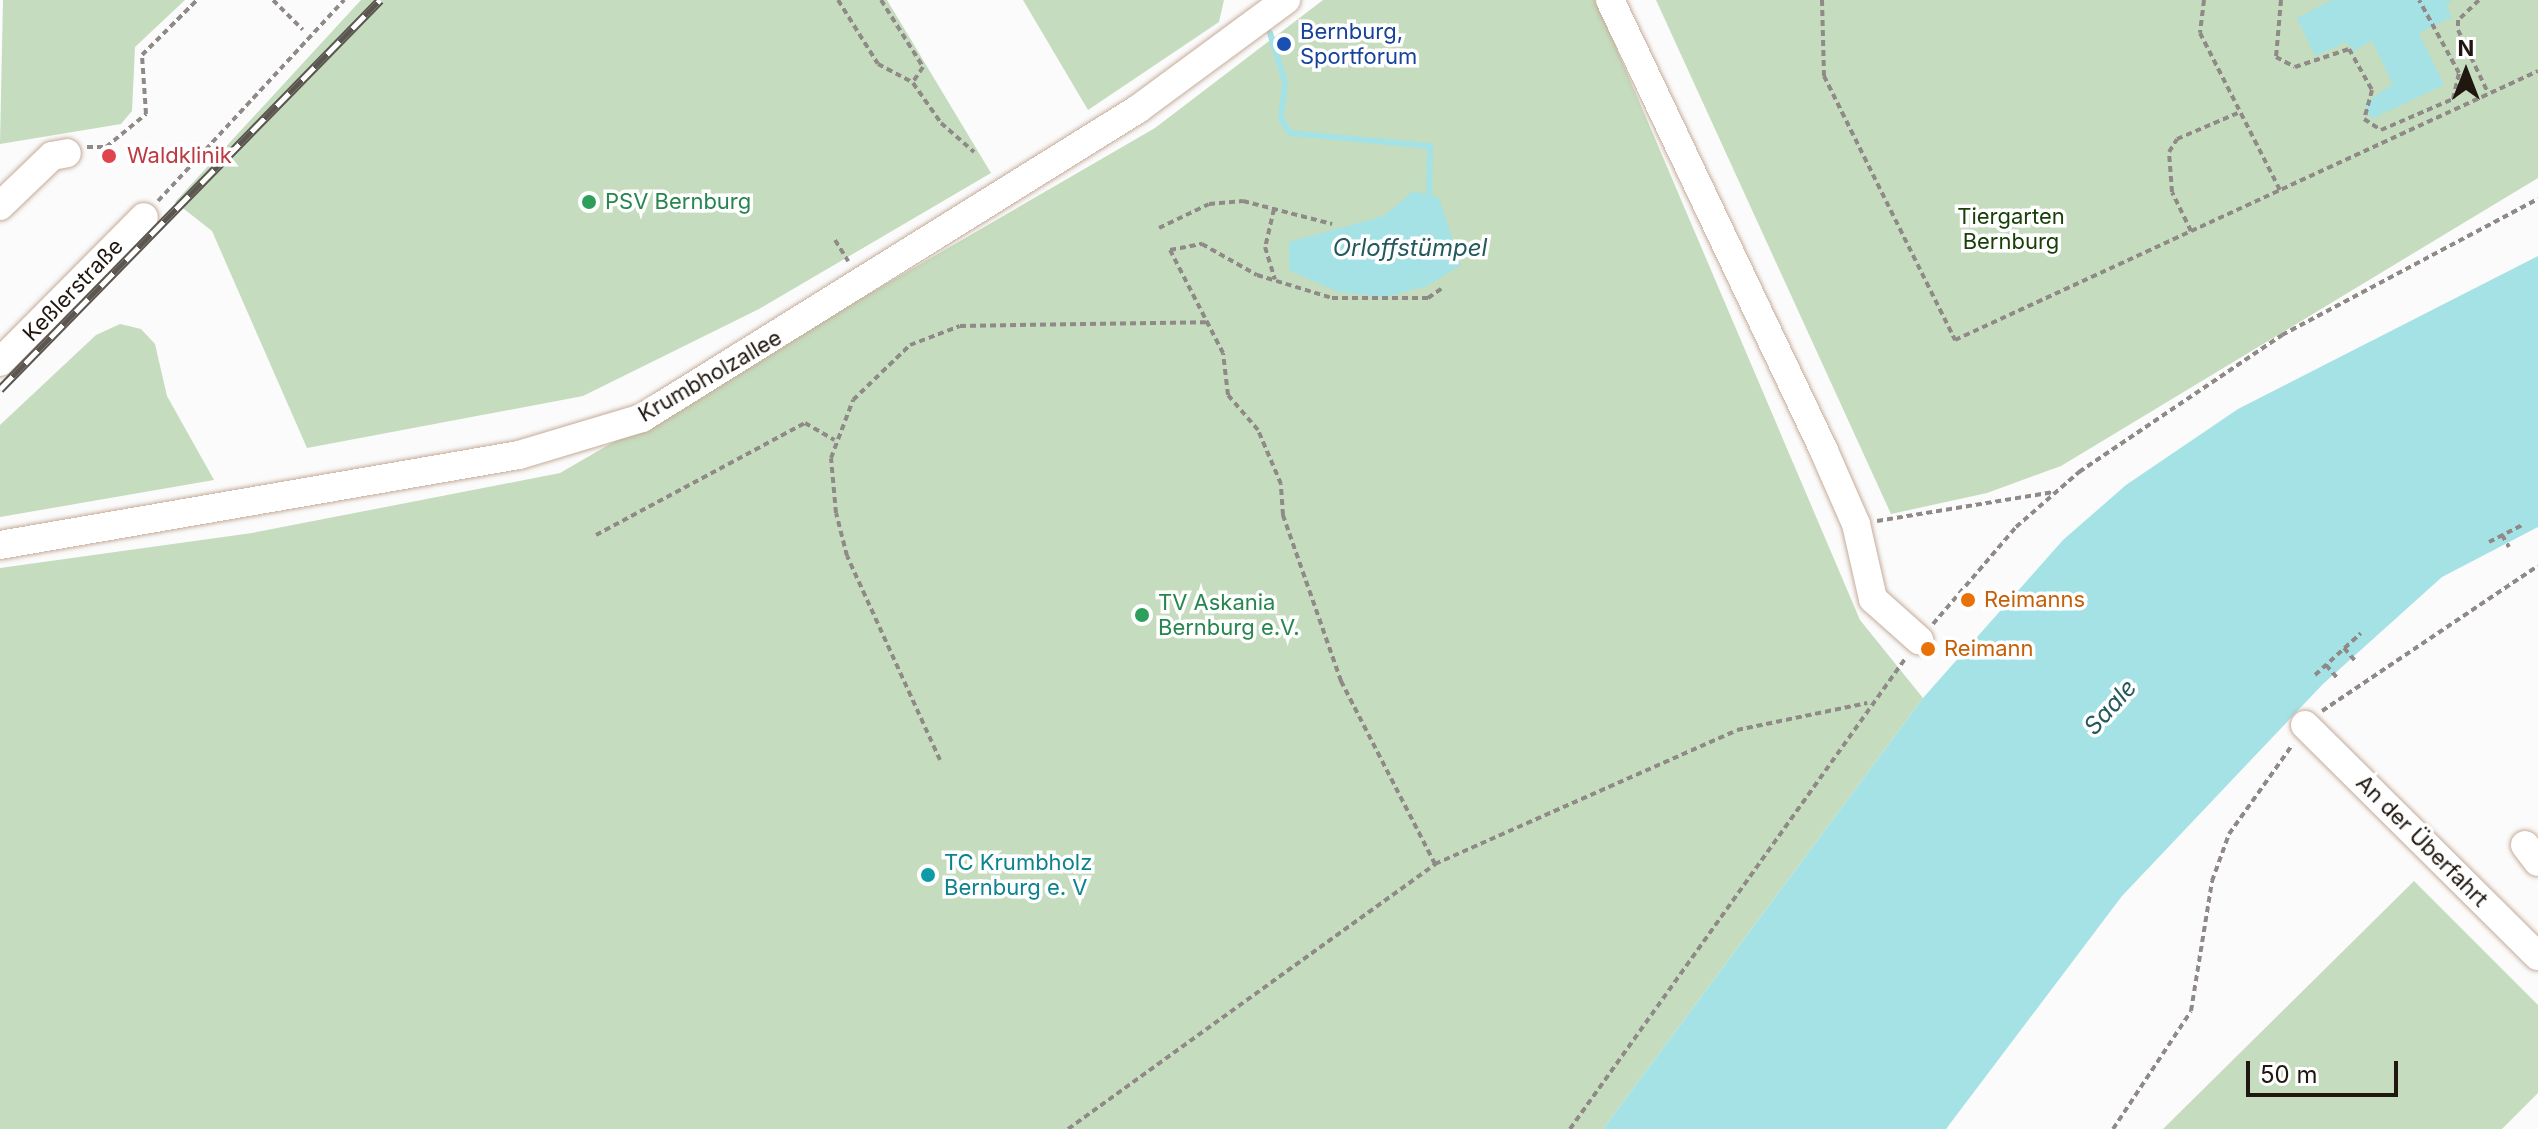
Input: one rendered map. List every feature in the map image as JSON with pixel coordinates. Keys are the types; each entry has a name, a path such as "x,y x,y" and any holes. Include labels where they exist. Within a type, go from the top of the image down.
{"street":[{"name":"Krumbholzallee","path":"0,545 519,455 642,418 1138,109 1286,0"},
{"path":"1610,0 1856,524 1873,599 1919,640"},
{"path":"0,206 52,156 67,153"},
{"name":"Keßlerstraße","path":"6,346 144,217"},
{"name":"An der Überfahrt","path":"2305,725 2538,956"}],"path":[{"path":"67,153 106,147 146,114 142,55 197,0"},
{"path":"273,0 303,30"},
{"path":"144,217 344,0"},
{"path":"838,0 878,64 913,83 941,123 974,152"},
{"path":"881,0 923,67 913,83"},
{"path":"1822,0 1824,76 1955,340 2538,71"},
{"path":"2204,0 2200,33 2280,190"},
{"path":"2281,0 2276,57 2295,67 2349,49 2372,90 2364,119 2381,130 2453,99 2459,73 2419,0"},
{"path":"2479,0 2458,20 2458,30 2489,93"},
{"path":"2191,231 2172,192 2169,152 2177,139 2240,112"},
{"path":"1570,1129 1870,703 1919,640 2016,527 2057,492 2282,335 2538,199"},
{"path":"1159,228 1209,204 1243,201 1332,224"},
{"path":"1274,209 1265,247 1276,280"},
{"path":"835,240 850,263"},
{"path":"1435,864 1341,681 1283,515 1281,484 1258,430 1228,395 1228,370 1170,250 1202,244 1276,280 1332,298 1387,302 1428,298 1444,287"},
{"path":"838,271 857,259"},
{"path":"940,760 847,556 831,485 835,440 862,387 932,334 1011,323 1206,322"},
{"path":"596,535 805,423 835,440"},
{"path":"1856,524 2057,492"},
{"path":"2489,542 2524,524"},
{"path":"2502,535 2509,547"},
{"path":"2113,1129 2191,1011 2212,881 2229,834 2305,725 2351,687 2538,566"},
{"path":"2315,675 2361,633"},
{"path":"2344,648 2357,663"},
{"path":"2326,665 2339,680"},
{"path":"1068,1129 1435,864 1737,730 1870,703"}],"green space":[{"path":"3,0 185,0 135,47 132,111 121,124 0,144"},
{"name":"PSV Bernburg","path":"361,0 887,0 991,173 759,309 583,396 307,448 212,231 175,202"},
{"path":"1023,0 1224,0 1219,22 1088,110"},
{"path":"1323,0 1596,0 1860,620 1923,698 1603,1129 0,1129 0,568 252,533 560,473 1155,128"},
{"name":"Tiergarten Bernburg","path":"1656,0 2538,0 2538,178 2061,466 1987,493 1891,514"},
{"path":"120,324 141,329 155,344 167,396 214,480 0,517 0,425 96,335"},
{"path":"2414,881 2538,1005 2538,1093 2502,1129 2163,1129"}],"water":[{"path":"2332,0 2453,0 2446,4 2452,17 2419,33 2444,85 2371,119 2365,103 2393,84 2372,41 2353,51 2347,42 2315,56 2297,18"},
{"name":"Orloffstümpel","path":"1413,191 1439,198 1461,265 1427,286 1385,297 1338,292 1289,270 1289,242 1384,216"},
{"name":"Saale","path":"2538,256 2538,527 2442,577 2323,684 2122,896 1946,1129 1603,1129 1923,698 2063,540 2126,485 2238,409"}],"waterway":[{"path":"1270,33 1285,82 1281,119 1290,133 1430,146 1429,203"}],"railway":[{"path":"0,389 380,0"}],"place":[{"name":"Bernburg, Sportforum","path":"1284,44"},
{"name":"Waldklinik","path":"109,156"},
{"name":"PSV Bernburg","path":"589,202"},
{"name":"Reimanns","path":"1968,600"},
{"name":"TV Askania Bernburg e.V.","path":"1142,615"},
{"name":"Reimann","path":"1928,649"},
{"name":"TC Krumbholz Bernburg e. V","path":"928,875"}]}
